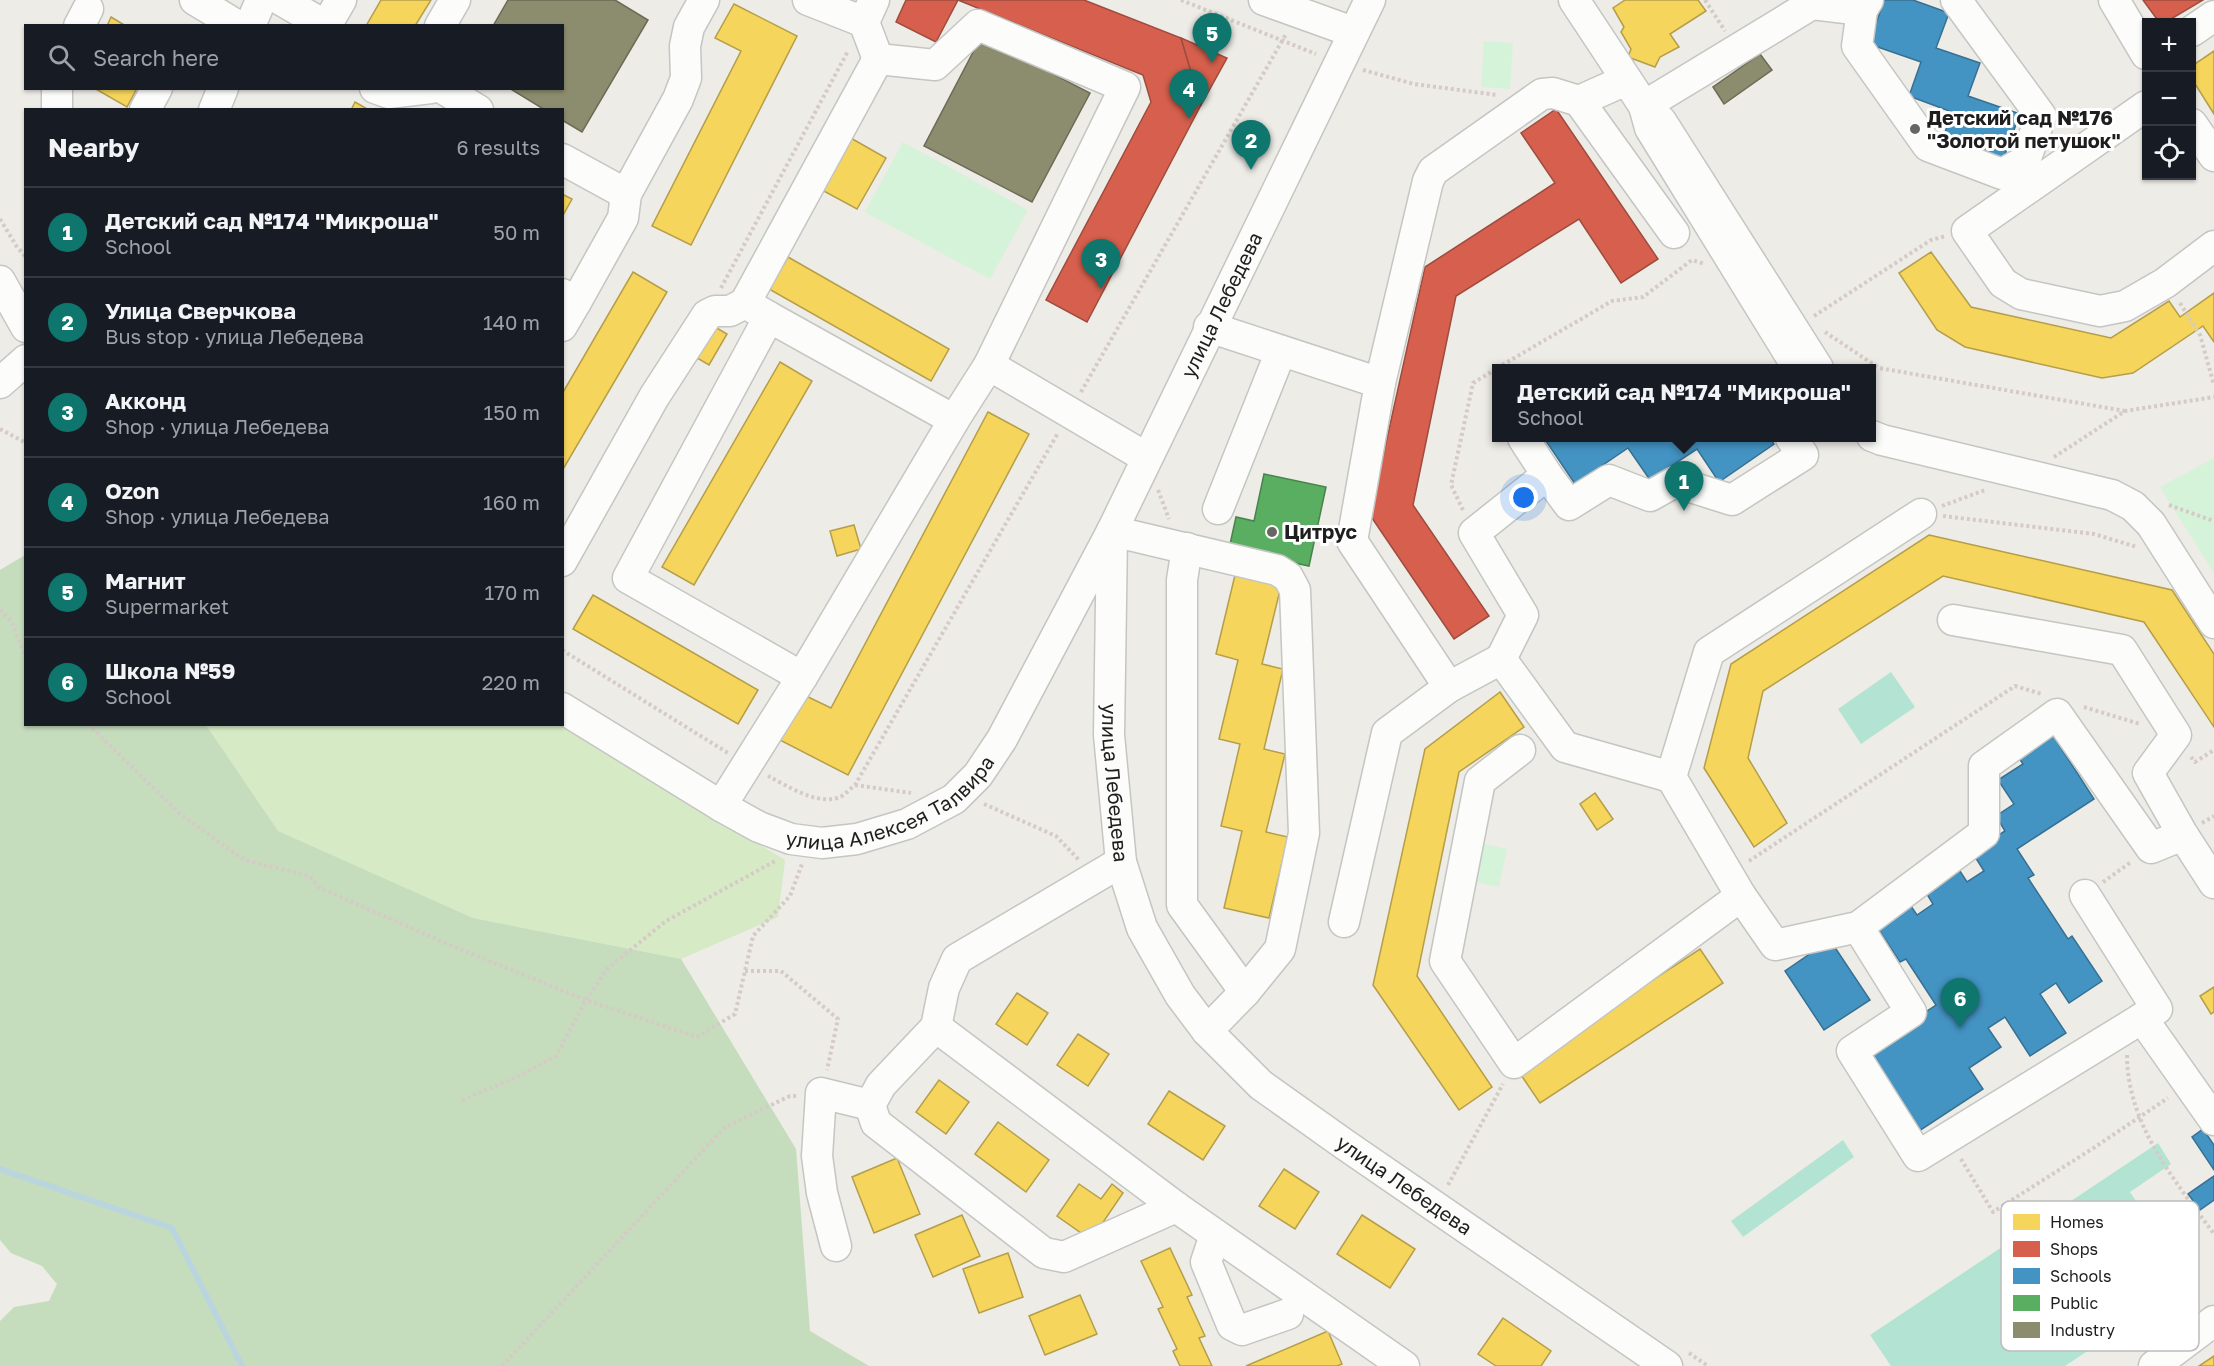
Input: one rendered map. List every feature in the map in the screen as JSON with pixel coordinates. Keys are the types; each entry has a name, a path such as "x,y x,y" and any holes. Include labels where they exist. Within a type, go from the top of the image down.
{"street":[{"path":"195,0 254,19"},
{"path":"281,0 323,24"},
{"path":"327,24 341,0"},
{"path":"441,24 455,0"},
{"path":"567,307 623,218 626,194 678,99 686,78 685,46 689,27 704,0"},
{"path":"802,677 628,578 878,59 869,11 808,0"},
{"path":"1264,0 1301,6 1353,32"},
{"name":"улица Лебедева","path":"1370,0 1209,327 1112,531 1109,735 1121,862 1142,928 1180,995 1207,1031 1261,1085 1353,1151 1667,1366"},
{"path":"1574,0 1644,106 1661,121 1800,325 1816,364"},
{"path":"1644,106 1812,4 1865,5 1857,46 1928,146 2002,174 2025,161 2041,116 1956,0"},
{"path":"2114,0 2142,47"},
{"path":"2196,28 2214,16"},
{"path":"721,806 802,677 989,365 1125,87 978,25 935,65 878,59"},
{"path":"1579,101 1626,80"},
{"path":"146,108 156,90"},
{"path":"215,108 222,90"},
{"path":"381,90 389,93 414,90"},
{"path":"445,90 475,108"},
{"path":"1449,687 1352,541 1380,383 1428,181 1433,171 1542,94 1553,93 1579,101 1674,233"},
{"path":"1644,106 1650,128 1795,364"},
{"path":"2142,109 1966,231 2003,283 2021,294 2100,311 2125,306 2165,283 2214,246"},
{"path":"2193,126 2214,156"},
{"path":"564,160 626,194"},
{"path":"0,281 24,323"},
{"path":"564,557 654,397 706,315 715,311 757,310 954,420"},
{"path":"1209,327 1380,383"},
{"path":"1218,509 1281,351"},
{"path":"0,383 24,362"},
{"path":"989,365 1146,458"},
{"path":"1876,419 1884,424 2035,469 2112,495 2133,506 2151,524 2214,623"},
{"path":"1876,438 2035,469 2121,481 2157,500 2214,589"},
{"path":"1526,442 1569,505 1609,480 1650,496 1675,482 1731,500 1803,455 1794,442"},
{"path":"1344,922 1386,733 1449,687 1501,659 1523,615 1474,532 1547,475"},
{"path":"1671,777 1709,652 1921,514"},
{"path":"1112,531 1277,570 1288,577 1295,590 1304,833 1280,950 1245,992 1207,1031"},
{"name":"улица Алексея Талвира","path":"564,709 721,806 759,827 790,839 822,843 857,839 907,824 954,799 978,775 1002,739 1112,531"},
{"path":"1187,548 1182,580 1182,905 1245,992"},
{"path":"1953,620 2122,651 2176,735 2148,772 2183,835 2214,883"},
{"path":"1501,659 1565,747 1671,777 1734,885 1776,945 1858,927 1984,833 1984,766 2057,714 2151,848 2183,835"},
{"path":"1520,750 1480,781 1446,961 1514,1063 1734,885"},
{"path":"1121,862 957,959 944,988 936,1027 881,1085 870,1105 876,1124 1044,1253 1064,1257 1176,1207"},
{"path":"1858,927 1911,1012 1852,1051 1918,1156 2157,1009 2085,895"},
{"path":"2135,1023 2189,1085 2214,1120"},
{"path":"936,1027 1176,1207 1404,1366"},
{"path":"836,1246 822,1193 817,1156 821,1093 870,1105"},
{"path":"1215,1235 1206,1262 1232,1325 1242,1330 1288,1314"},
{"path":"2199,1332 2214,1321"},
{"path":"2154,1366 2174,1351"}],"path":[{"path":"1705,0 1737,49"},
{"path":"564,651 747,765 794,789 820,799 840,797 855,785 1301,6"},
{"path":"706,315 869,11"},
{"path":"0,219 24,255"},
{"path":"1872,364 1800,325 1931,240 1966,231"},
{"path":"1505,364 1612,301 1643,297 1692,260 1739,273"},
{"path":"2165,283 2200,335 2214,385"},
{"path":"1876,366 2125,411 2214,397"},
{"path":"1474,532 1452,485 1473,383 1492,372"},
{"path":"1921,514 2035,469 2125,411"},
{"path":"0,429 24,441"},
{"path":"2157,500 2214,521"},
{"path":"1921,514 2094,534 2173,558"},
{"path":"0,610 12,622 24,655"},
{"path":"1734,885 2015,686 2050,697"},
{"path":"2073,704 2176,735"},
{"path":"89,726 179,813 244,860 309,876 320,888 452,946 586,1000 697,1037 735,1014 753,936 790,896 811,841"},
{"path":"855,785 975,801 1056,836 1094,876"},
{"path":"462,1100 517,1077 556,1056 586,1000 607,969 666,921 811,841"},
{"path":"2085,895 2151,848"},
{"path":"502,1366 725,1127 790,1096 821,1093 838,1019 781,971 745,971"},
{"path":"2135,1023 2127,1077 2138,1118 2158,1155 2191,1201"},
{"path":"1446,1189 1514,1063"},
{"path":"2010,1201 2189,1085"},
{"path":"1948,1137 1993,1212 2001,1207"},
{"path":"2199,1213 2214,1234"}],"green space":[{"path":"1484,41 1513,43 1510,89 1481,87"},
{"path":"903,142 1028,210 990,279 865,212"},
{"path":"2214,458 2214,573 2160,487"},
{"path":"24,556 24,726 207,726 278,831 473,918 681,959 796,1149 810,1331 869,1366 0,1366 0,1321 14,1307 49,1301 57,1284 42,1266 11,1253 0,1240 0,570"},
{"path":"1891,672 1915,707 1861,744 1838,709"},
{"path":"564,724 785,860 778,917 681,959 473,918 277,831 207,726 564,726"},
{"path":"1474,842 1507,849 1499,887 1466,880"},
{"path":"1843,1140 1854,1157 1743,1237 1731,1221"},
{"path":"2158,1143 2171,1164 2130,1192 2136,1201 2071,1201"},
{"path":"2001,1248 2001,1351 2088,1351 2065,1366 1891,1366 1870,1335"}],"building: Homes":[{"path":"381,0 431,0 416,24 367,24"},
{"path":"1625,0 1698,0 1706,11 1670,34 1679,47 1660,57 1655,67 1628,57 1631,49 1621,32 1624,27 1613,8"},
{"path":"734,4 797,36 691,245 652,226 741,51 715,38"},
{"path":"111,17 123,24 108,24"},
{"path":"2214,51 2214,114 2196,85 2196,63"},
{"path":"97,90 136,90 127,107"},
{"path":"355,102 366,108 352,108"},
{"path":"849,137 886,158 857,209 820,189"},
{"path":"564,195 572,199 564,213"},
{"path":"1931,252 1971,307 2111,338 2169,301 2180,317 2214,293 2214,342 2203,326 2133,373 2102,378 1965,347 1937,330 1899,273"},
{"path":"788,257 949,349 931,381 769,289"},
{"path":"633,272 667,292 564,468 564,391"},
{"path":"710,324 727,334 709,365 692,355"},
{"path":"780,362 812,381 694,585 662,567"},
{"path":"988,412 1029,434 848,775 774,737 800,693 831,708"},
{"path":"854,525 861,549 837,556 830,531"},
{"path":"1929,535 2172,590 2214,654 2214,727 2144,622 1943,576 1763,691 1748,758 1787,823 1754,847 1704,768 1731,664"},
{"path":"1236,571 1282,582 1262,664 1283,669 1264,749 1285,754 1266,832 1288,837 1269,918 1224,908 1242,831 1221,826 1240,744 1219,739 1238,660 1216,654"},
{"path":"593,595 758,690 738,724 573,629"},
{"path":"1500,692 1524,727 1459,772 1417,976 1492,1087 1459,1110 1373,985 1425,749"},
{"path":"1595,793 1613,819 1597,830 1580,804"},
{"path":"1700,949 1723,983 1540,1103 1517,1069"},
{"path":"2214,987 2214,1012 2211,1014 2200,996"},
{"path":"1017,993 1048,1013 1027,1045 996,1024"},
{"path":"1078,1034 1109,1054 1088,1086 1057,1065"},
{"path":"939,1080 969,1102 946,1134 916,1112"},
{"path":"1169,1091 1225,1126 1203,1160 1148,1124"},
{"path":"998,1122 1049,1160 1026,1192 975,1154"},
{"path":"897,1158 920,1214 874,1233 852,1177"},
{"path":"1284,1169 1319,1192 1295,1229 1259,1206"},
{"path":"1079,1184 1101,1199 1112,1184 1123,1193 1091,1240 1057,1216"},
{"path":"962,1215 980,1256 933,1277 915,1235"},
{"path":"1362,1215 1415,1249 1390,1288 1337,1254"},
{"path":"1170,1248 1192,1295 1187,1297 1205,1336 1199,1338 1212,1366 1180,1366 1173,1351 1177,1349 1158,1309 1163,1307 1141,1261"},
{"path":"1008,1253 1023,1297 979,1313 963,1269"},
{"path":"1080,1295 1097,1334 1045,1355 1029,1316"},
{"path":"1503,1318 1551,1351 1541,1366 1496,1366 1478,1354"},
{"path":"1328,1331 1342,1364 1337,1366 1246,1366"},
{"path":"2214,1356 2214,1366 2199,1366"}],"building: Shops":[{"path":"906,0 958,0 936,42 896,22"},
{"path":"958,0 1084,0 1181,38 1201,105 1087,322 1046,300 1151,102 1143,75"},
{"path":"2143,0 2203,0 2173,18 2156,18"},
{"path":"1181,38 1227,58 1201,105"},
{"path":"1556,109 1658,259 1621,283 1579,219 1456,296 1413,505 1489,616 1454,639 1370,515 1425,267 1555,183 1521,133"}],"building: Schools":[{"path":"1884,0 1913,0 1949,13 1936,48 1980,63 1968,96 2020,114 2001,165 1941,144 1952,112 1909,96 1921,62 1869,44"},
{"path":"1547,442 1773,442 1774,444 1719,482 1697,449 1650,480 1628,448 1575,484"},
{"path":"2052,734 2094,799 2017,849 2034,875 2028,878 2068,939 2072,936 2102,981 2069,1003 2056,983 2040,994 2066,1033 2030,1056 2005,1017 1988,1028 2001,1047 1969,1068 1983,1089 1913,1135 1861,1055 1936,1005 1906,959 1900,962 1871,918 1904,896 1917,915 1933,904 1916,876 1949,854 1967,882 1984,871 1972,852 2005,831 1996,816 2014,804 1998,780 2023,764 2012,748"},
{"path":"1830,940 1870,1000 1824,1030 1785,971"},
{"path":"2203,1129 2214,1145 2214,1170 2192,1137"},
{"path":"2214,1176 2214,1200 2200,1210 2199,1201 2193,1201 2188,1194"}],"building: Public":[{"path":"1264,474 1326,487 1309,566 1229,549 1236,517 1254,521"}],"building: Industry":[{"path":"508,0 615,0 648,20 582,132 564,121 564,108 542,108 512,90 564,90 564,24 494,24"},
{"path":"981,37 1090,93 1032,202 924,146"},
{"path":"1760,54 1772,70 1724,104 1713,87"}],"waterway":[{"path":"0,1169 172,1228 242,1366"}],"place":[{"name":"Магнит","path":"1212,63"},
{"name":"Ozon","path":"1189,119"},
{"name":"Детский сад №176 \"Золотой петушок\"","path":"1915,129"},
{"name":"Улица Сверчкова","path":"1251,170"},
{"name":"Акконд","path":"1101,289"},
{"name":"Детский сад №174 \"Микроша\"","path":"1684,511"},
{"name":"Цитрус","path":"1272,532"},
{"name":"Школа №59","path":"1960,1028"}]}
